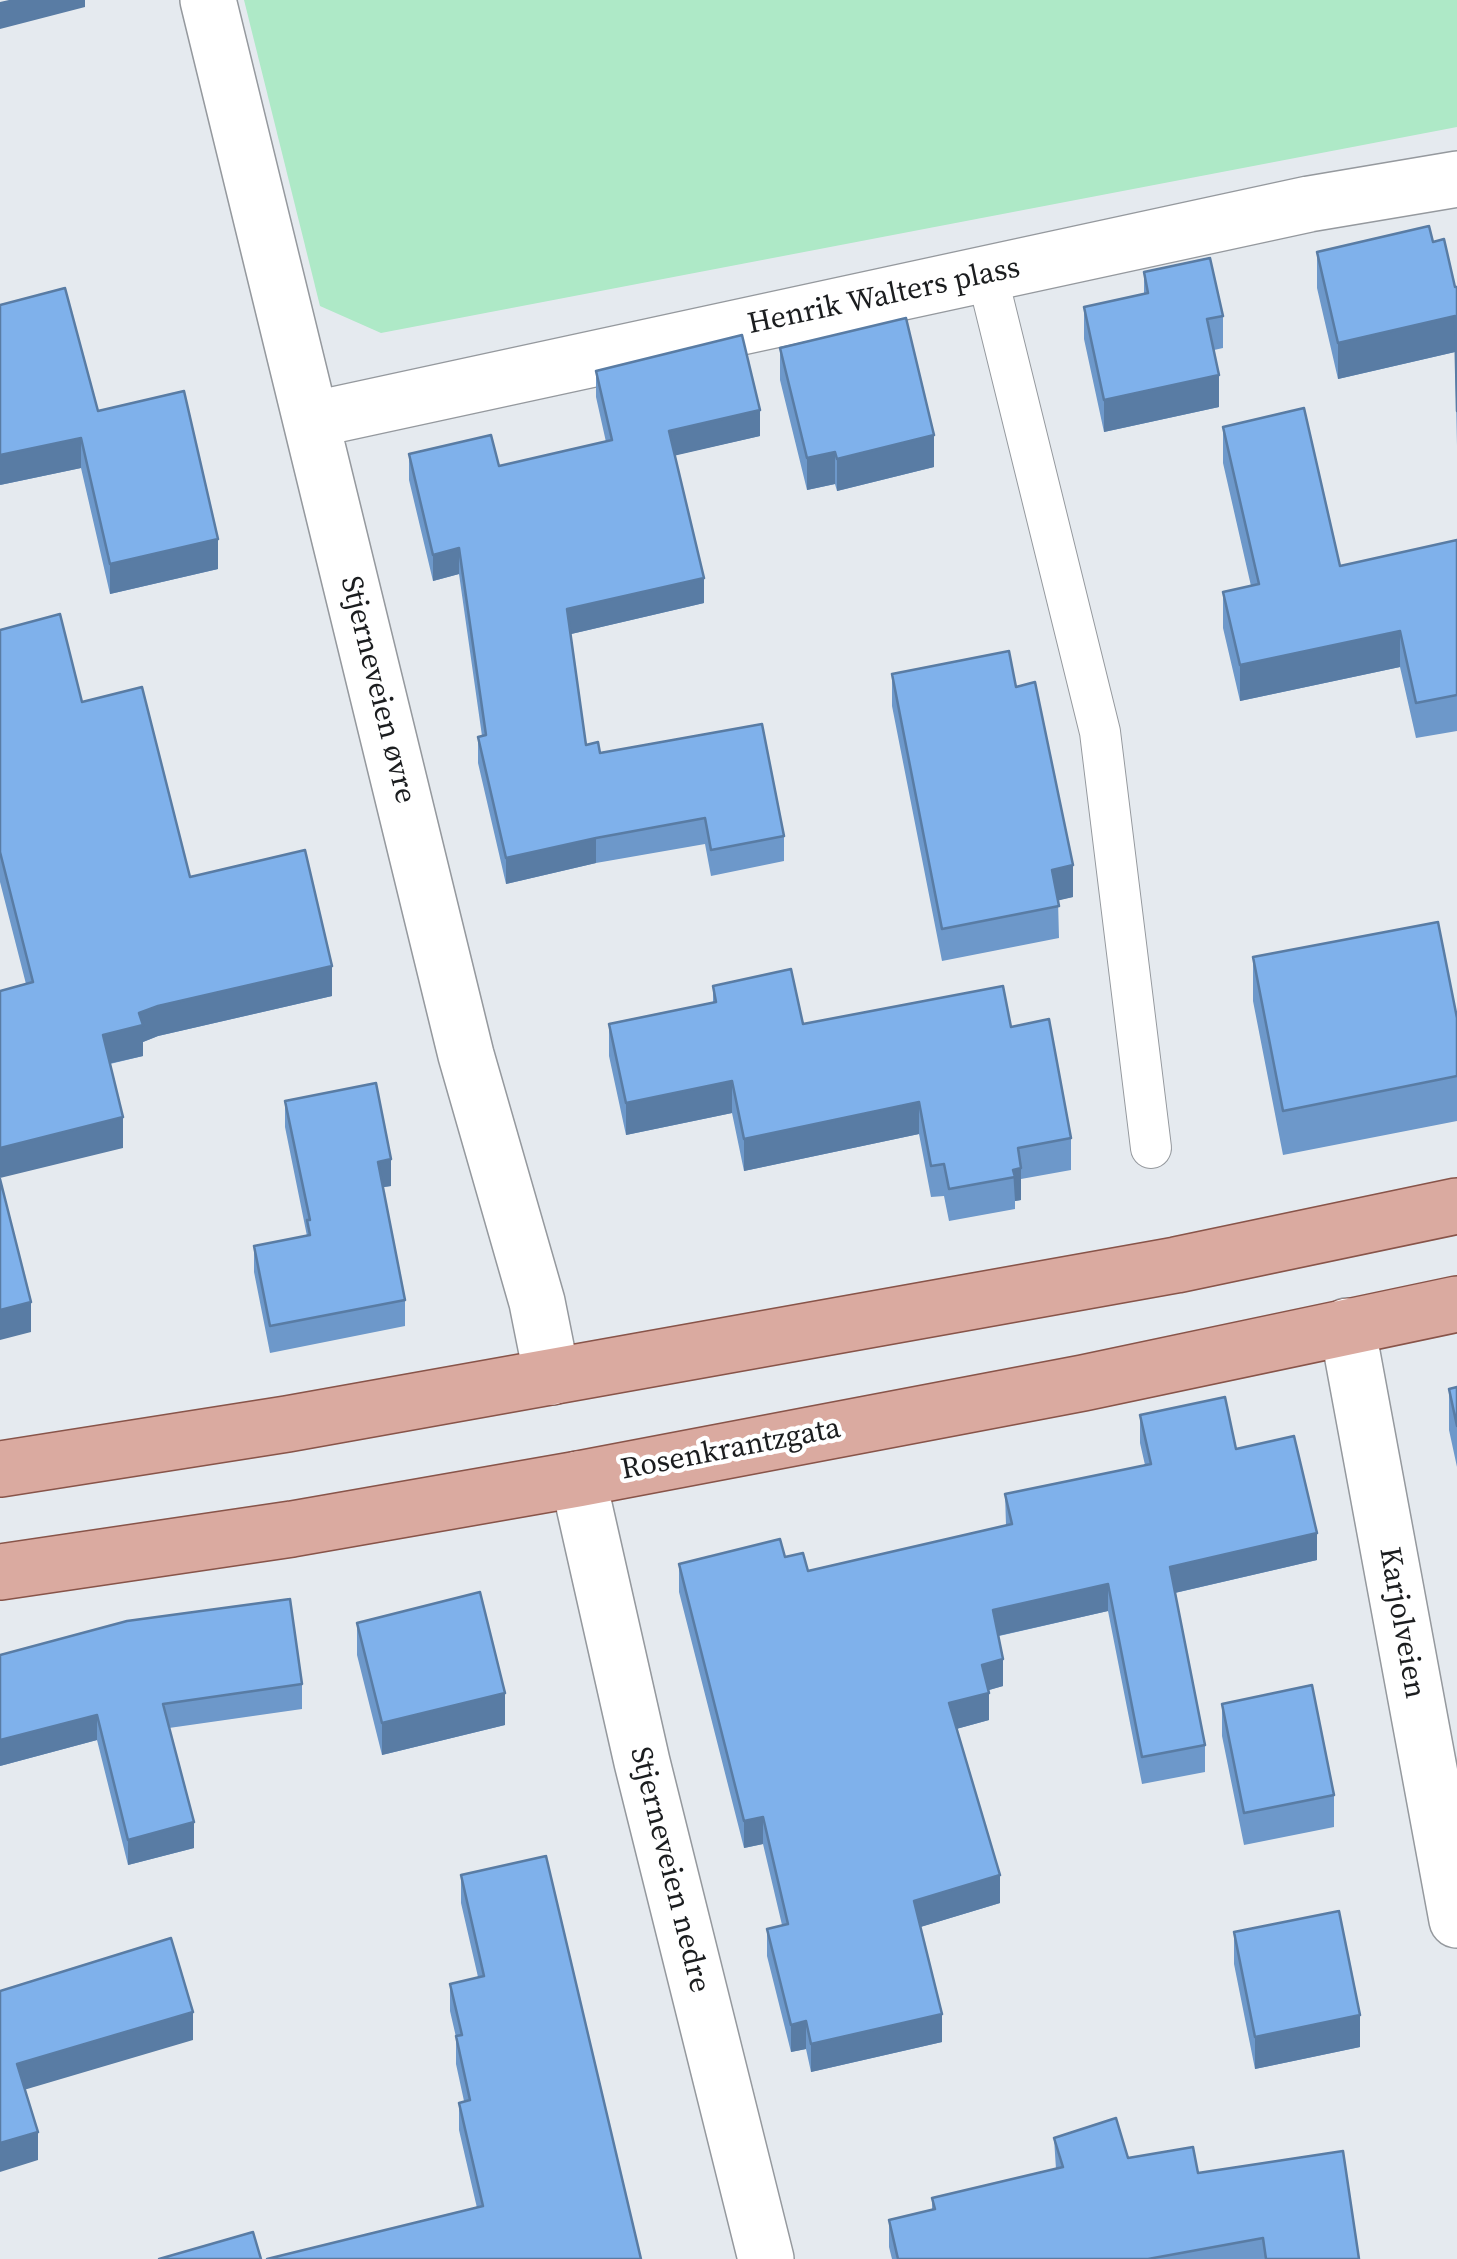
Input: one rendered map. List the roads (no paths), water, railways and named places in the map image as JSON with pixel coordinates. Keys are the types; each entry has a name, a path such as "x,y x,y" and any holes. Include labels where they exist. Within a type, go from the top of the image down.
{"main road":[{"path":"0,1469 552,1378 1176,1265 1457,1206"},
{"name":"Rosenkrantzgata","path":"0,1572 292,1529 578,1479 1084,1383 1457,1304"}],"street":[{"name":"Stjerneveien øvre","path":"208,0 466,1055 538,1302 552,1378"},
{"name":"Henrik Walters plass","path":"311,420 1308,204 1457,179"},
{"name":"Karjolveien","path":"1347,1326 1457,1920"},
{"name":"Stjerneveien nedre","path":"578,1479 642,1762 766,2259"}],"lane":[{"path":"988,275 1100,732 1152,1148"}]}
